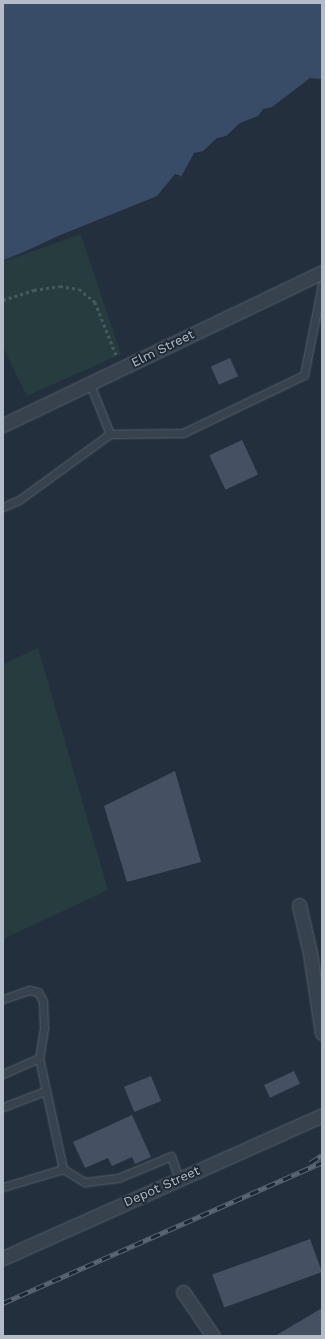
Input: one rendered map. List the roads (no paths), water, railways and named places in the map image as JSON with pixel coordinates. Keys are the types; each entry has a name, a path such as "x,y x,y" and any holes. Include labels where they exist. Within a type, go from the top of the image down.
{"street":[{"name":"Elm Street","path":"3,425 322,272"},
{"path":"299,905 310,953 322,1033"},
{"name":"Depot Street","path":"3,1258 322,1115"},
{"path":"183,1292 213,1336"}],"lane":[{"path":"3,507 19,500 110,434 183,433 304,375 322,286"},
{"path":"90,384 110,434"},
{"path":"3,999 29,990 38,992 43,1001 44,1028 39,1058 45,1091 57,1134 63,1169"},
{"path":"3,1074 39,1058"},
{"path":"3,1107 45,1091"},
{"path":"3,1187 63,1169 85,1182 118,1178 171,1156 179,1179"}],"water":[{"path":"3,3 322,3 322,79 310,78 272,107 263,109 258,116 240,123 226,136 217,138 203,151 194,153 171,195 3,260"}],"railway":[{"path":"310,1163 322,1155"},
{"path":"3,1303 322,1162"}]}
